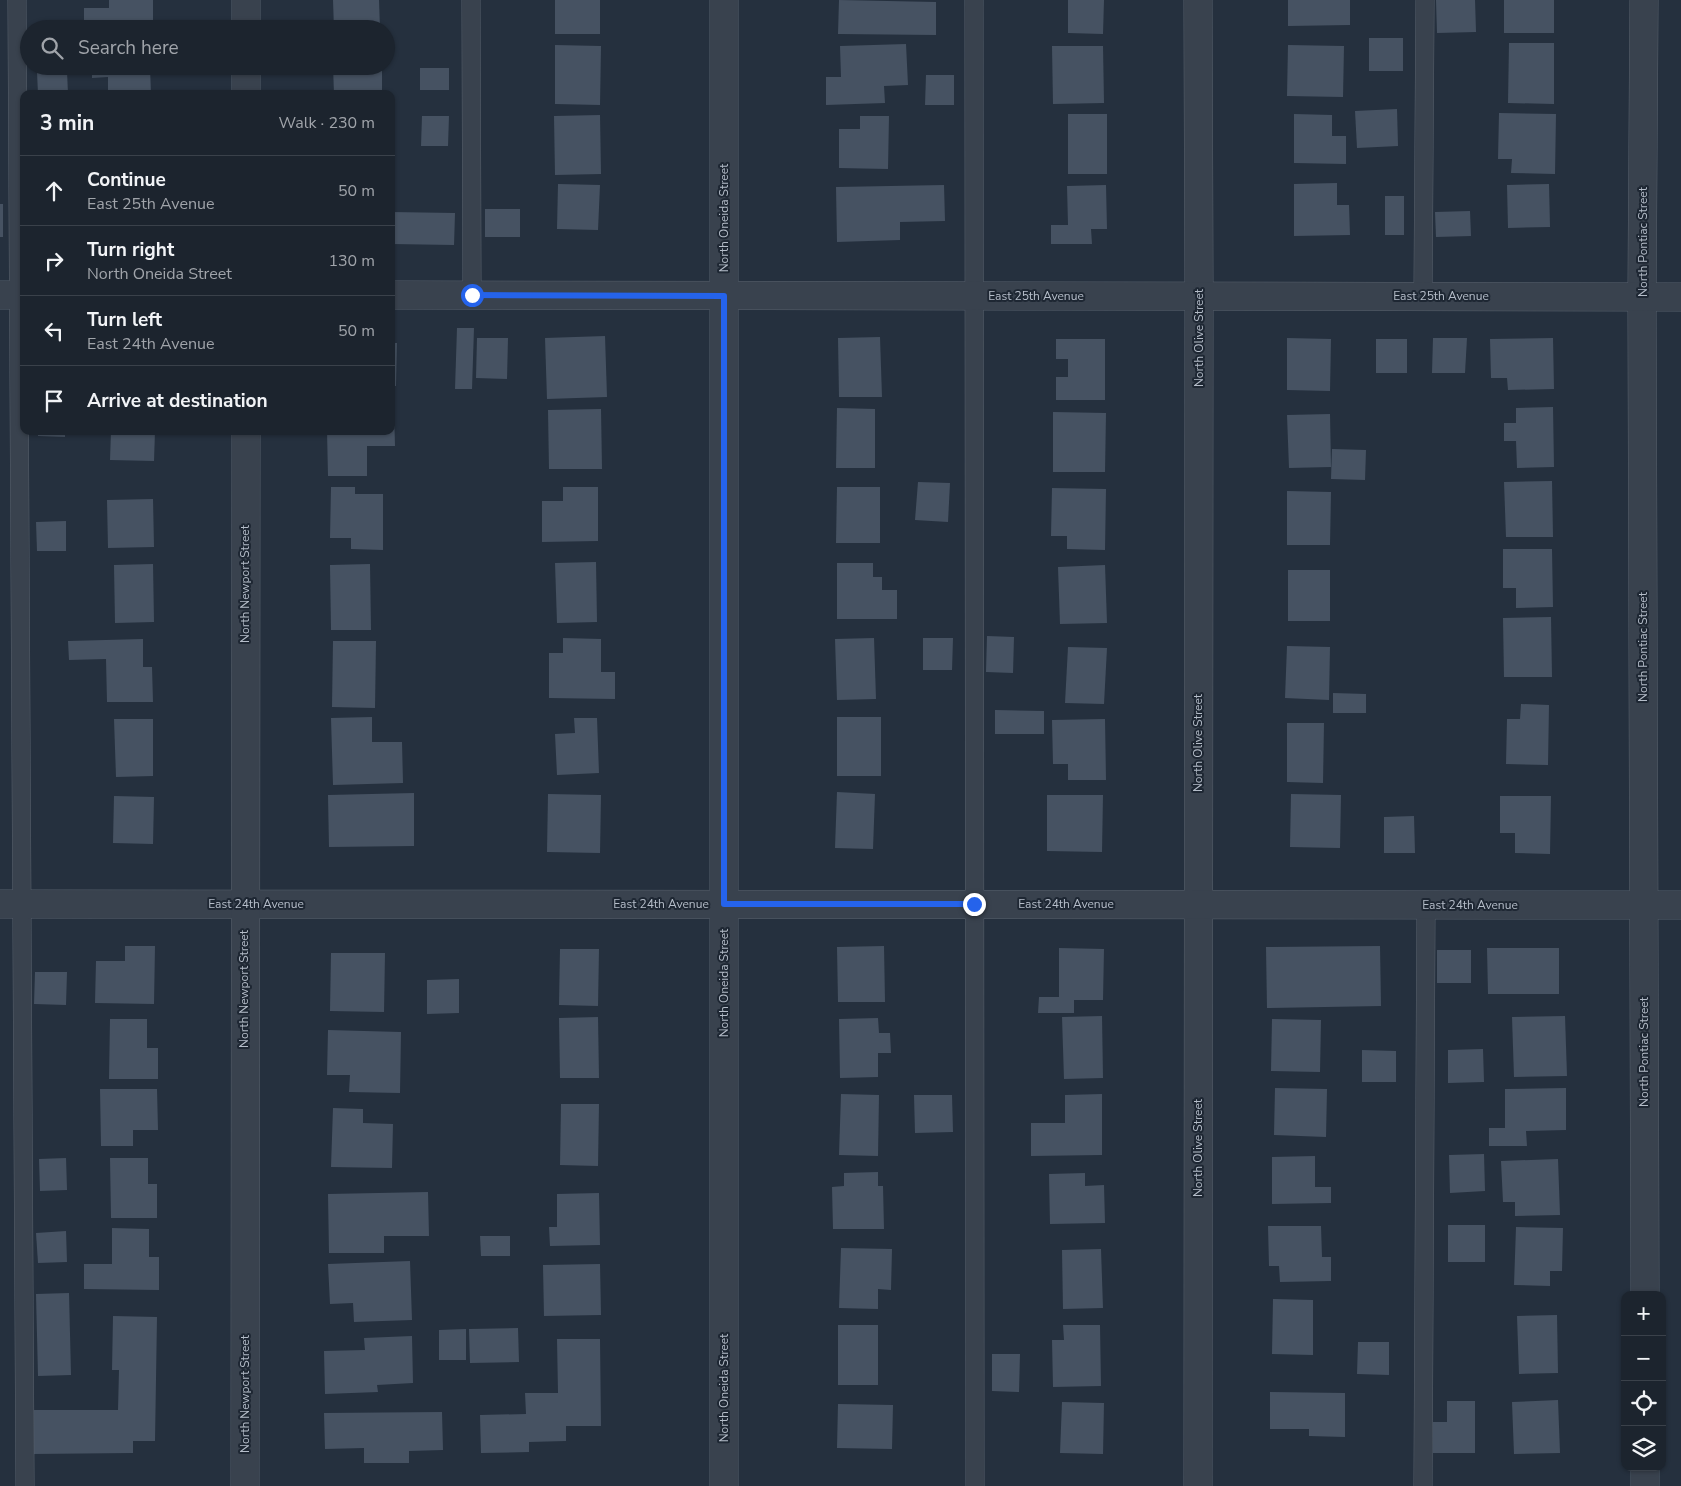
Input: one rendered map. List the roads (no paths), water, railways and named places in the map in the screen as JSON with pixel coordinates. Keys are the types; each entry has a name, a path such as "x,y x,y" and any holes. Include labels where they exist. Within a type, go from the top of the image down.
{"street":[{"path":"246,0 246,20"},
{"name":"North Oneida Street","path":"724,0 724,1486"},
{"name":"North Olive Street","path":"1198,0 1198,1486"},
{"name":"North Pontiac Street","path":"1644,0 1642,297 1645,1291"},
{"path":"246,75 246,90"},
{"name":"East 25th Avenue","path":"395,295 1681,297"},
{"name":"North Newport Street","path":"244,1486 246,435"},
{"name":"East 24th Avenue","path":"11,904 1681,905"},
{"path":"1645,1471 1645,1486"}],"lane":[{"path":"17,0 11,904 24,1486"},
{"path":"471,0 472,295"},
{"path":"974,0 974,1486"},
{"path":"1423,296 1425,0"},
{"path":"1423,1486 1426,905"}]}
